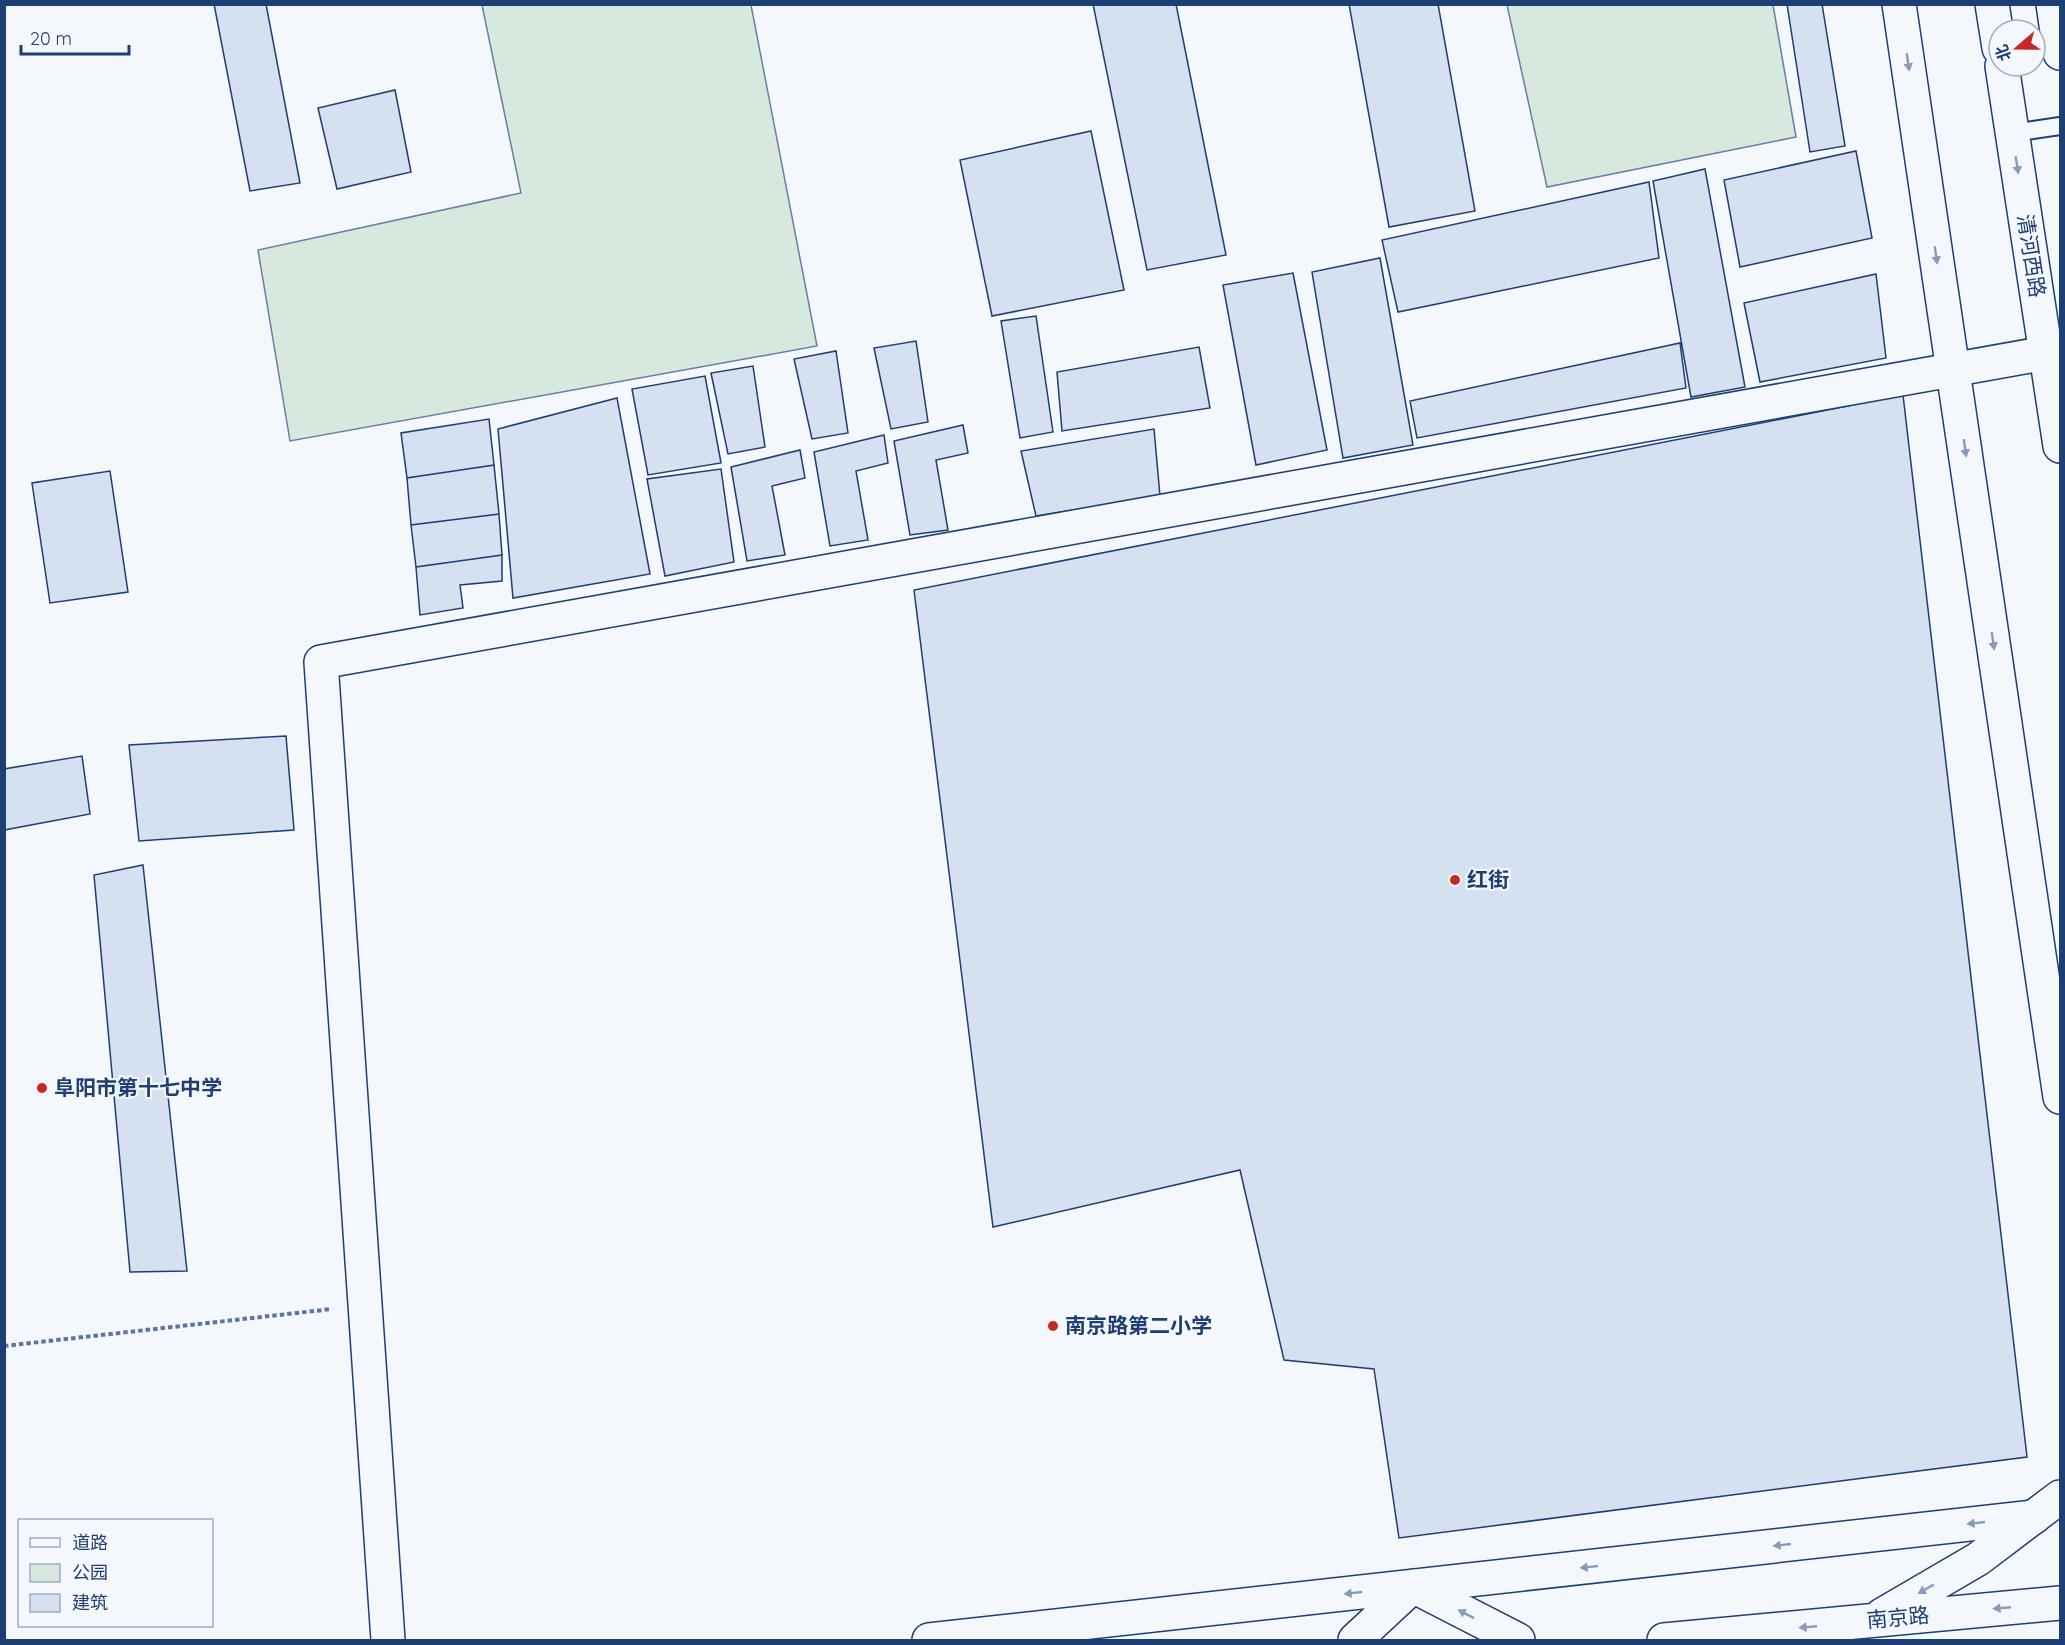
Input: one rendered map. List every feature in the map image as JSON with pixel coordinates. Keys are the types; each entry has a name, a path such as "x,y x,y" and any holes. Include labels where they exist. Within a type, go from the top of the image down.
{"street":[{"path":"1899,4 2061,1097"},
{"path":"2053,4 2061,53"},
{"name":"清河西路","path":"2004,78 2061,446"},
{"path":"388,1641 321,662 2046,352"},
{"path":"1872,1621 1978,1559 2061,1497"},
{"path":"928,1641 2034,1517"},
{"path":"1354,1641 1413,1586"},
{"path":"1413,1586 1518,1641"},
{"name":"南京路","path":"1664,1641 2061,1603"}],"lane":[{"path":"2012,133 2061,126"}],"path":[{"path":"4,1346 366,1305"}],"green space":[{"path":"482,5 751,5 817,346 290,441 258,250 521,193"},
{"path":"1507,5 1773,5 1796,137 1547,187"}],"building":[{"path":"214,4 266,4 300,183 250,191"},
{"path":"1093,4 1176,4 1226,255 1147,270"},
{"path":"1349,4 1438,4 1475,211 1389,227"},
{"path":"1787,4 1822,4 1845,146 1810,152"},
{"path":"395,90 411,172 337,189 318,108"},
{"path":"1091,131 1124,290 992,316 960,160"},
{"path":"1856,151 1872,238 1740,267 1724,180"},
{"path":"1705,169 1745,387 1691,397 1653,181"},
{"path":"1649,182 1659,258 1398,312 1382,240"},
{"path":"1380,258 1413,445 1343,458 1312,272"},
{"path":"1293,273 1327,450 1256,465 1223,285"},
{"path":"1876,274 1886,358 1760,382 1744,303"},
{"path":"1036,316 1053,432 1020,438 1001,321"},
{"path":"916,341 928,422 891,429 874,348"},
{"path":"1680,343 1686,388 1417,438 1410,401"},
{"path":"1199,347 1210,408 1062,431 1057,372"},
{"path":"836,351 848,433 812,439 794,359"},
{"path":"753,366 765,447 728,454 711,373"},
{"path":"705,376 721,463 648,475 632,389"},
{"name":"红街","path":"1903,395 2027,1457 1399,1538 1374,1369 1284,1360 1240,1170 993,1227 914,590"},
{"path":"617,398 650,574 513,598 498,429"},
{"path":"489,419 494,465 407,478 401,433"},
{"path":"963,425 968,453 936,460 948,530 910,535 894,441"},
{"path":"1154,429 1160,496 1036,516 1021,451"},
{"path":"884,435 888,463 856,471 868,540 830,546 814,452"},
{"path":"800,450 805,478 772,486 785,555 747,561 731,467"},
{"path":"494,465 499,514 411,525 407,478"},
{"path":"721,469 734,562 665,576 647,479"},
{"path":"110,471 128,592 50,603 32,483"},
{"path":"499,514 502,555 416,567 411,525"},
{"path":"502,555 502,581 460,585 463,608 420,615 416,567"},
{"path":"286,736 294,830 139,841 129,745"},
{"path":"82,756 90,814 4,830 4,769"},
{"path":"143,865 187,1271 130,1272 94,875"}],"place":[{"name":"红街","path":"1455,880"},
{"name":"阜阳市第十七中学","path":"42,1088"},
{"name":"南京路第二小学","path":"1053,1326"}]}
